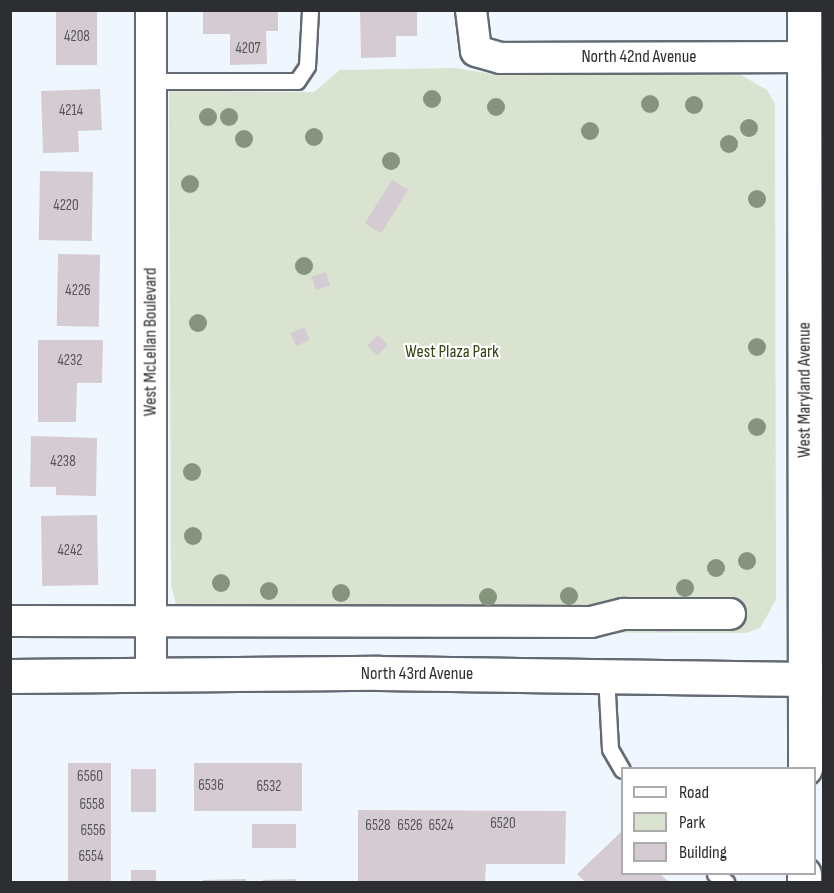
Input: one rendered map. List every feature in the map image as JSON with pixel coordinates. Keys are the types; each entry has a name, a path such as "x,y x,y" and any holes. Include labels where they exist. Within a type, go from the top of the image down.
{"main road":[{"name":"West Maryland Avenue","path":"804,10 814,679 805,767"},
{"name":"North 43rd Avenue","path":"10,676 151,673 606,675 814,679"}],"street":[{"name":"West McLellan Boulevard","path":"151,10 151,673"},
{"name":"North 42nd Avenue","path":"471,10 476,51 500,58 804,57"},
{"path":"10,621 591,622 624,614 730,614"}],"lane":[{"path":"151,81 297,81 307,66 310,10"},
{"path":"606,675 610,749 621,768"}],"green space":[{"name":"West Plaza Park","path":"455,68 498,75 741,75 767,90 775,104 776,600 760,628 746,633 183,631 171,585 169,91 314,92 340,70"}],"building":[{"path":"56,10 97,10 97,65 56,65"},
{"path":"203,10 278,10 278,31 266,31 267,64 230,65 230,34 203,34"},
{"path":"360,10 417,10 417,36 396,36 396,57 361,58"},
{"path":"100,89 102,130 78,131 79,152 43,153 41,91"},
{"path":"40,171 93,172 92,241 39,240"},
{"path":"392,180 408,190 381,233 365,223"},
{"path":"58,254 100,255 99,327 57,326"},
{"path":"326,272 330,285 316,290 312,276"},
{"path":"304,327 310,340 296,346 290,333"},
{"path":"378,335 388,345 377,356 367,346"},
{"path":"38,340 103,340 102,383 77,383 76,422 38,422"},
{"path":"31,436 97,438 96,496 56,495 56,487 30,487"},
{"path":"97,515 98,585 42,586 41,516"},
{"path":"656,625 673,625 673,632 656,632"},
{"path":"68,763 111,763 111,882 68,882"},
{"path":"194,763 302,763 302,811 194,811"},
{"path":"131,769 156,769 156,812 131,812"},
{"path":"358,810 566,811 565,864 486,864 485,882 358,882"},
{"path":"252,824 296,824 296,848 252,848"},
{"path":"621,832 621,875 661,875 669,882 585,882 577,874"},
{"path":"131,870 156,870 156,882 131,882"},
{"path":"246,879 246,882 203,882 203,880"},
{"path":"296,879 296,882 263,882 263,880"}]}
